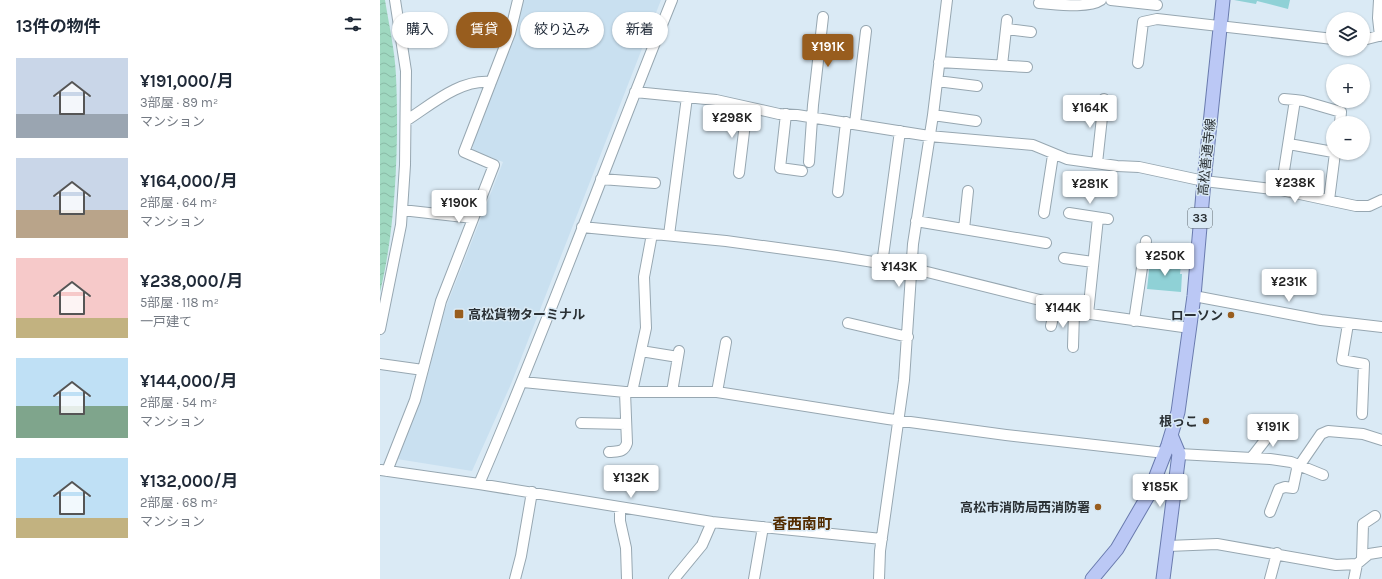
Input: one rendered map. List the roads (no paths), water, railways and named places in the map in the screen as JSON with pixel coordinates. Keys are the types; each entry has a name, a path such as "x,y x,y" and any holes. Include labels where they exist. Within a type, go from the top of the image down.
{"main road":[{"name":"高松善通寺線","path":"1092,579 1117,549 1132,526 1149,494 1165,453 1178,412 1194,296 1204,181 1223,0"},
{"path":"1163,579 1179,454 1171,435"}],"street":[{"path":"380,329 399,240 407,120 406,71 395,0"},
{"path":"518,0 510,33 464,152 494,165 441,301 415,400 383,471 532,492 620,508 712,522 882,539"},
{"path":"479,484 523,382 582,227 672,0"},
{"path":"879,579 882,539 899,420 908,337 911,268 916,221 937,81 947,0"},
{"path":"1039,3 1068,5 1096,3 1101,0"},
{"path":"1112,0 1157,2 1157,19"},
{"path":"1370,38 1381,35 1378,18 1379,0"},
{"path":"809,162 814,119 813,106 823,17"},
{"path":"1138,64 1143,22 1157,19 1326,38"},
{"path":"1002,65 1007,24 1031,32"},
{"path":"838,192 866,31"},
{"path":"939,62 1027,67"},
{"path":"407,120 461,86 481,81 491,82"},
{"path":"937,81 977,86"},
{"path":"635,92 716,100 814,119 850,123 929,136 1033,145 1053,155 1067,159 1117,166 1139,167 1204,181 1281,190 1356,206 1369,206 1382,200"},
{"path":"669,235 686,97"},
{"path":"1097,163 1104,99"},
{"path":"1284,99 1303,101 1341,112 1341,116"},
{"path":"1281,190 1295,100"},
{"path":"739,173 746,107"},
{"path":"786,114 780,168 802,171"},
{"path":"932,115 976,120"},
{"path":"882,264 900,131"},
{"path":"1289,144 1326,151"},
{"path":"1044,213 1053,155"},
{"path":"1329,200 1333,160"},
{"path":"601,179 655,183"},
{"path":"964,229 968,191"},
{"path":"402,210 473,218"},
{"path":"1069,213 1103,218 1094,262 1086,291 1088,314"},
{"path":"916,221 1046,243"},
{"path":"582,227 726,241 911,268 1048,302 1055,308 1134,321 1190,328"},
{"path":"609,452 622,451 625,449 627,443 626,424 629,392 646,328 644,277 652,234"},
{"path":"1134,321 1146,241"},
{"path":"1064,258 1094,262"},
{"path":"1194,296 1321,320 1382,327"},
{"path":"1051,326 1055,308"},
{"path":"1073,347 1074,312"},
{"path":"848,323 908,337"},
{"path":"1348,324 1342,360 1364,364 1362,414"},
{"path":"717,392 726,342"},
{"path":"641,351 678,354 672,392"},
{"path":"380,364 423,370"},
{"path":"523,382 629,392 717,392 1006,435 1165,453"},
{"path":"581,423 626,424"},
{"path":"1252,457 1276,426"},
{"path":"1270,512 1279,489 1285,487 1293,488 1297,469 1321,434 1328,431 1363,434 1382,440"},
{"path":"1179,454 1252,457 1291,462 1323,475"},
{"path":"515,579 521,556 532,492"},
{"path":"620,508 620,521 626,548 627,579"},
{"path":"1354,579 1360,561 1363,524 1375,516"},
{"path":"674,579 702,545 712,522"},
{"path":"754,579 763,527"},
{"path":"1168,546 1217,544 1277,553 1336,565 1360,561 1370,554 1382,552"},
{"path":"1270,579 1277,553"},
{"path":"683,568 684,579"}],"water":[{"path":"380,0 385,0 392,38 396,76 397,128 393,213 390,240 380,292"}],"place":[{"name":"高松貨物ターミナル","path":"459,314"},
{"name":"ローソン","path":"1231,315"},
{"name":"根っこ","path":"1206,421"},
{"name":"高松市消防局西消防署","path":"1098,507"}],"district":[{"name":"香西南町","path":"802,524"}]}
